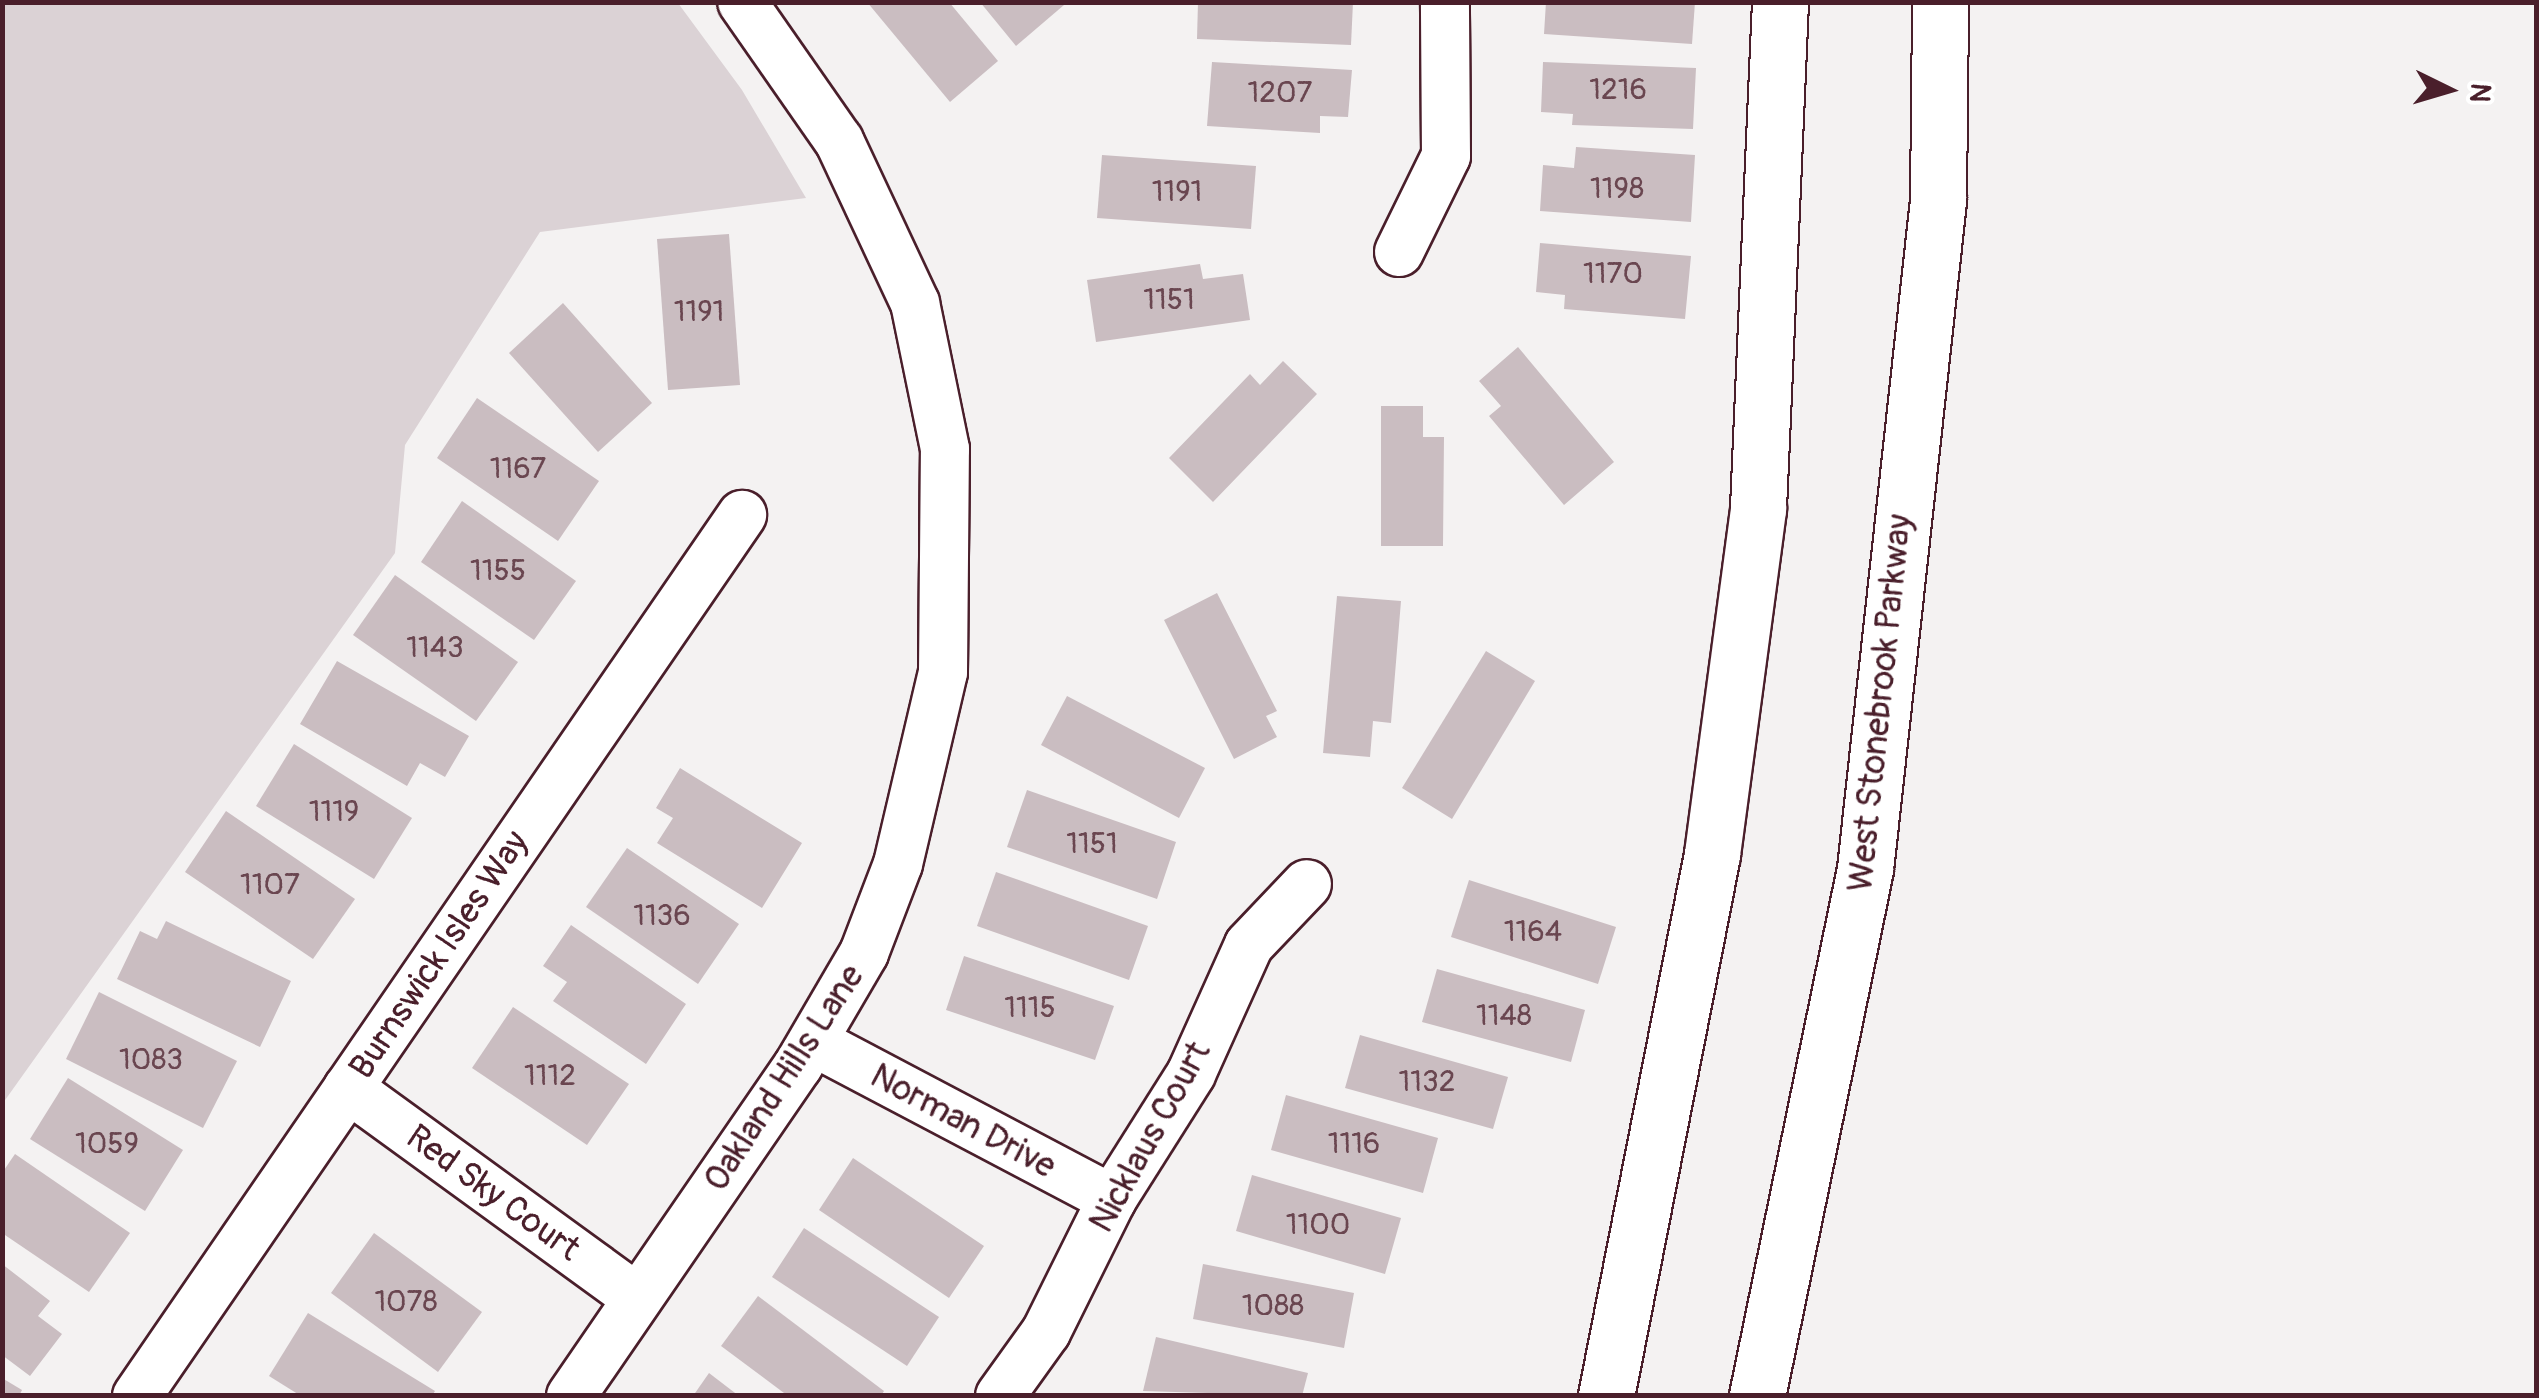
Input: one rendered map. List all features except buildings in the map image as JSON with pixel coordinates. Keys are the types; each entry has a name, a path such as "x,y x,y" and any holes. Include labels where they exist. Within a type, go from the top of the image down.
{"street":[{"name":"Oakland Hills Lane","path":"571,1396 814,1042 864,953 927,762 944,672 946,449 915,303 838,141 742,2"},
{"path":"1399,252 1446,156 1445,2"},
{"path":"1606,1396 1712,854 1758,508 1780,2"},
{"name":"West Stonebrook Parkway","path":"1757,1396 1865,869 1938,200 1940,2"},
{"name":"Burnswick Isles Way","path":"137,1396 742,515"},
{"name":"Nicklaus Court","path":"1000,1396 1046,1332 1112,1200 1191,1074 1248,945 1307,884"},
{"name":"Norman Drive","path":"814,1042 1112,1200"},
{"name":"Red Sky Court","path":"348,1088 637,1298"}],"shaded area":[{"path":"3,2 678,3 742,90 806,198 540,232 405,445 395,553 3,1103"}]}
